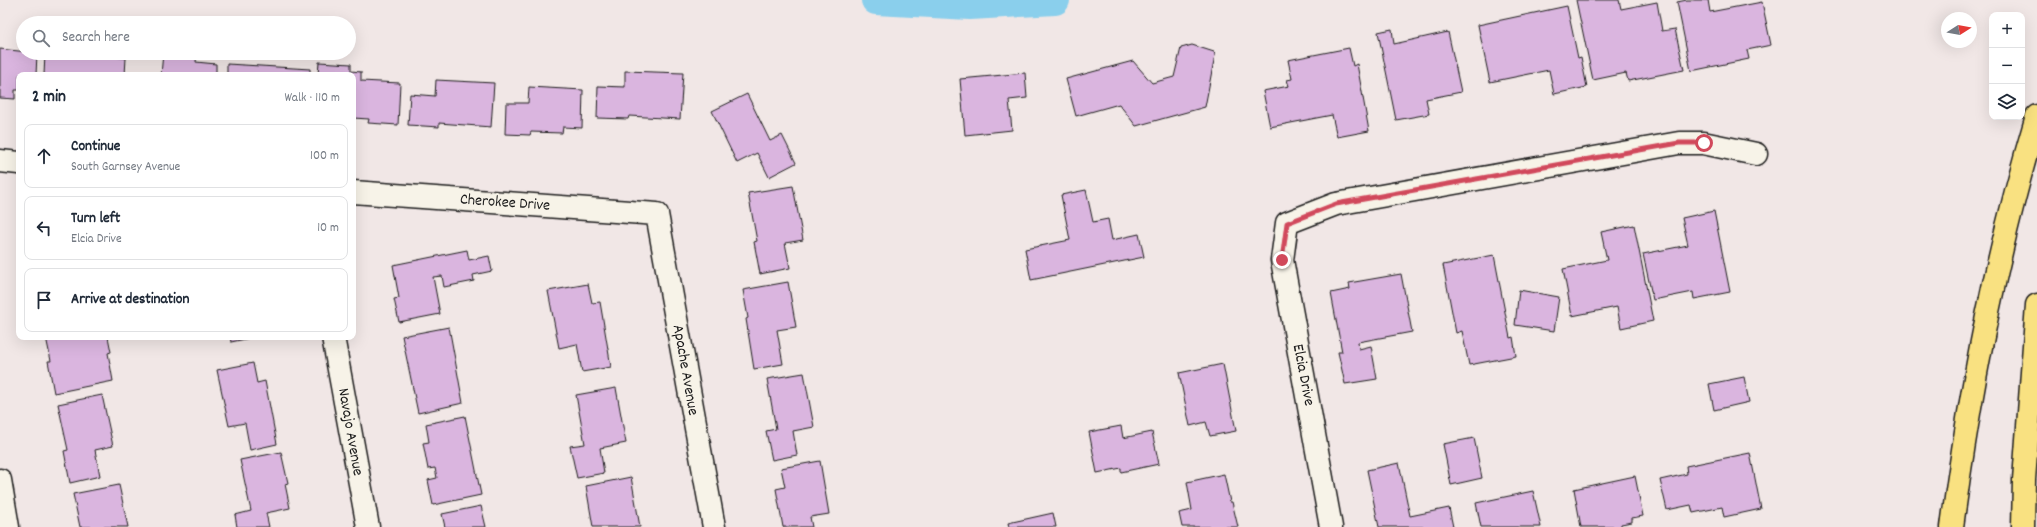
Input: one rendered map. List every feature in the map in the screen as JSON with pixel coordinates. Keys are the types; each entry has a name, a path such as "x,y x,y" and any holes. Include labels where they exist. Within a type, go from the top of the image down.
{"highway":[{"path":"1952,527 1964,444 1983,340 2005,237 2037,116"},
{"path":"2023,527 2024,480 2037,305"},
{"path":"1943,527 1964,444"}],"street":[{"name":"Elcia Drive","path":"1331,527 1282,260 1287,223 1336,204 1679,143 1704,143 1756,154"},
{"path":"0,161 16,163"},
{"name":"Cherokee Drive","path":"356,192 657,214"},
{"name":"Apache Avenue","path":"657,214 714,527"},
{"name":"Navajo Avenue","path":"334,340 368,527"},
{"path":"0,480 5,519"}],"building":[{"path":"1576,0 1619,0 1621,9 1657,2 1662,31 1675,29 1684,70 1628,81 1626,73 1593,80"},
{"path":"1687,0 1708,0 1710,12 1762,2 1771,45 1747,50 1749,59 1691,71 1677,2"},
{"path":"1567,6 1578,58 1581,57 1587,87 1554,94 1549,70 1490,82 1478,25"},
{"path":"1392,29 1394,44 1448,32 1461,92 1426,99 1429,114 1396,120 1378,32"},
{"path":"1192,45 1214,52 1215,55 1205,107 1136,126 1119,104 1076,116 1066,79 1133,61 1152,83 1174,77 1181,48"},
{"path":"1349,48 1353,66 1357,64 1369,131 1337,137 1332,115 1270,127 1263,91 1289,86 1287,80 1292,79 1288,60"},
{"path":"0,49 16,51 16,60 37,60 36,72 16,72 15,99 0,98"},
{"path":"45,60 126,60 125,72 44,72"},
{"path":"162,60 196,60 196,62 216,64 216,72 161,72"},
{"path":"319,62 351,64 351,71 361,72 361,81 400,83 398,125 368,123 369,119 356,118 356,72 318,72"},
{"path":"227,64 310,69 310,72 227,72"},
{"path":"625,71 683,73 680,119 629,116 628,119 597,118 598,86 625,87"},
{"path":"1025,73 1027,98 1009,100 1012,130 965,135 960,79"},
{"path":"436,80 494,83 491,127 439,123 439,127 408,125 410,94 435,96"},
{"path":"529,87 583,90 582,128 563,127 562,133 531,132 530,135 505,134 506,103 528,103"},
{"path":"747,94 770,141 782,135 796,163 769,177 757,153 737,163 712,111"},
{"path":"793,186 803,240 785,243 790,268 760,274 754,242 757,241 748,193"},
{"path":"1086,190 1093,222 1108,219 1112,240 1139,234 1144,257 1031,280 1025,249 1070,240 1061,195"},
{"path":"1714,211 1730,292 1694,299 1693,292 1653,300 1643,254 1688,245 1682,218"},
{"path":"1634,225 1653,321 1621,328 1617,307 1572,316 1563,269 1607,260 1601,232"},
{"path":"467,250 469,260 489,256 492,271 473,275 474,281 444,287 442,276 433,277 440,314 399,322 394,299 399,298 393,265"},
{"path":"1494,255 1510,338 1513,337 1516,356 1469,365 1462,331 1456,333 1443,265"},
{"path":"1401,274 1412,332 1358,342 1359,349 1371,346 1377,379 1345,384 1338,352 1342,352 1331,293 1350,289 1349,283"},
{"path":"788,282 796,327 777,330 783,364 754,369 743,290"},
{"path":"588,284 592,303 600,302 611,367 582,372 577,344 559,348 548,291"},
{"path":"1519,290 1559,297 1554,331 1515,325"},
{"path":"449,327 463,403 418,413 402,336"},
{"path":"47,340 109,340 111,352 108,353 113,381 54,393 48,361 51,361"},
{"path":"253,363 257,383 265,381 277,444 250,450 245,423 229,426 217,370"},
{"path":"1223,364 1236,431 1210,436 1206,422 1190,426 1179,373"},
{"path":"804,373 814,427 793,431 797,455 772,460 766,431 776,429 767,379"},
{"path":"1744,377 1749,402 1714,410 1709,384"},
{"path":"616,388 626,443 600,448 604,473 577,478 570,446 585,444 576,395"},
{"path":"102,395 113,446 95,450 100,476 70,483 64,451 68,450 58,404"},
{"path":"465,416 481,495 433,505 428,480 437,478 435,468 428,469 423,443 429,442 426,424"},
{"path":"1121,426 1123,438 1152,432 1159,464 1121,472 1121,468 1097,473 1089,432"},
{"path":"1474,438 1482,478 1451,485 1443,444"},
{"path":"281,452 288,483 285,484 290,508 266,513 269,527 237,527 235,515 251,511 240,460"},
{"path":"1750,453 1761,509 1724,517 1722,507 1693,513 1691,505 1667,510 1660,480 1687,474 1686,466"},
{"path":"820,461 829,514 810,517 812,527 783,527 776,489 785,487 781,468"},
{"path":"1399,463 1410,516 1449,508 1453,527 1379,527 1367,470"},
{"path":"1224,474 1230,502 1232,502 1238,527 1182,527 1179,513 1192,510 1187,482"},
{"path":"1635,476 1643,516 1632,518 1632,522 1621,524 1621,527 1581,527 1574,489"},
{"path":"631,477 640,527 593,527 586,486"},
{"path":"119,485 128,527 80,527 73,494"},
{"path":"1533,491 1541,527 1481,527 1476,503"},
{"path":"481,506 486,527 445,527 442,514"},
{"path":"1053,513 1056,527 1009,527 1008,523"}],"waterway":[{"path":"876,0 970,5 1055,0"}],"route":[{"path":"1282,260 1287,223 1336,204 1679,143 1704,143"}]}
